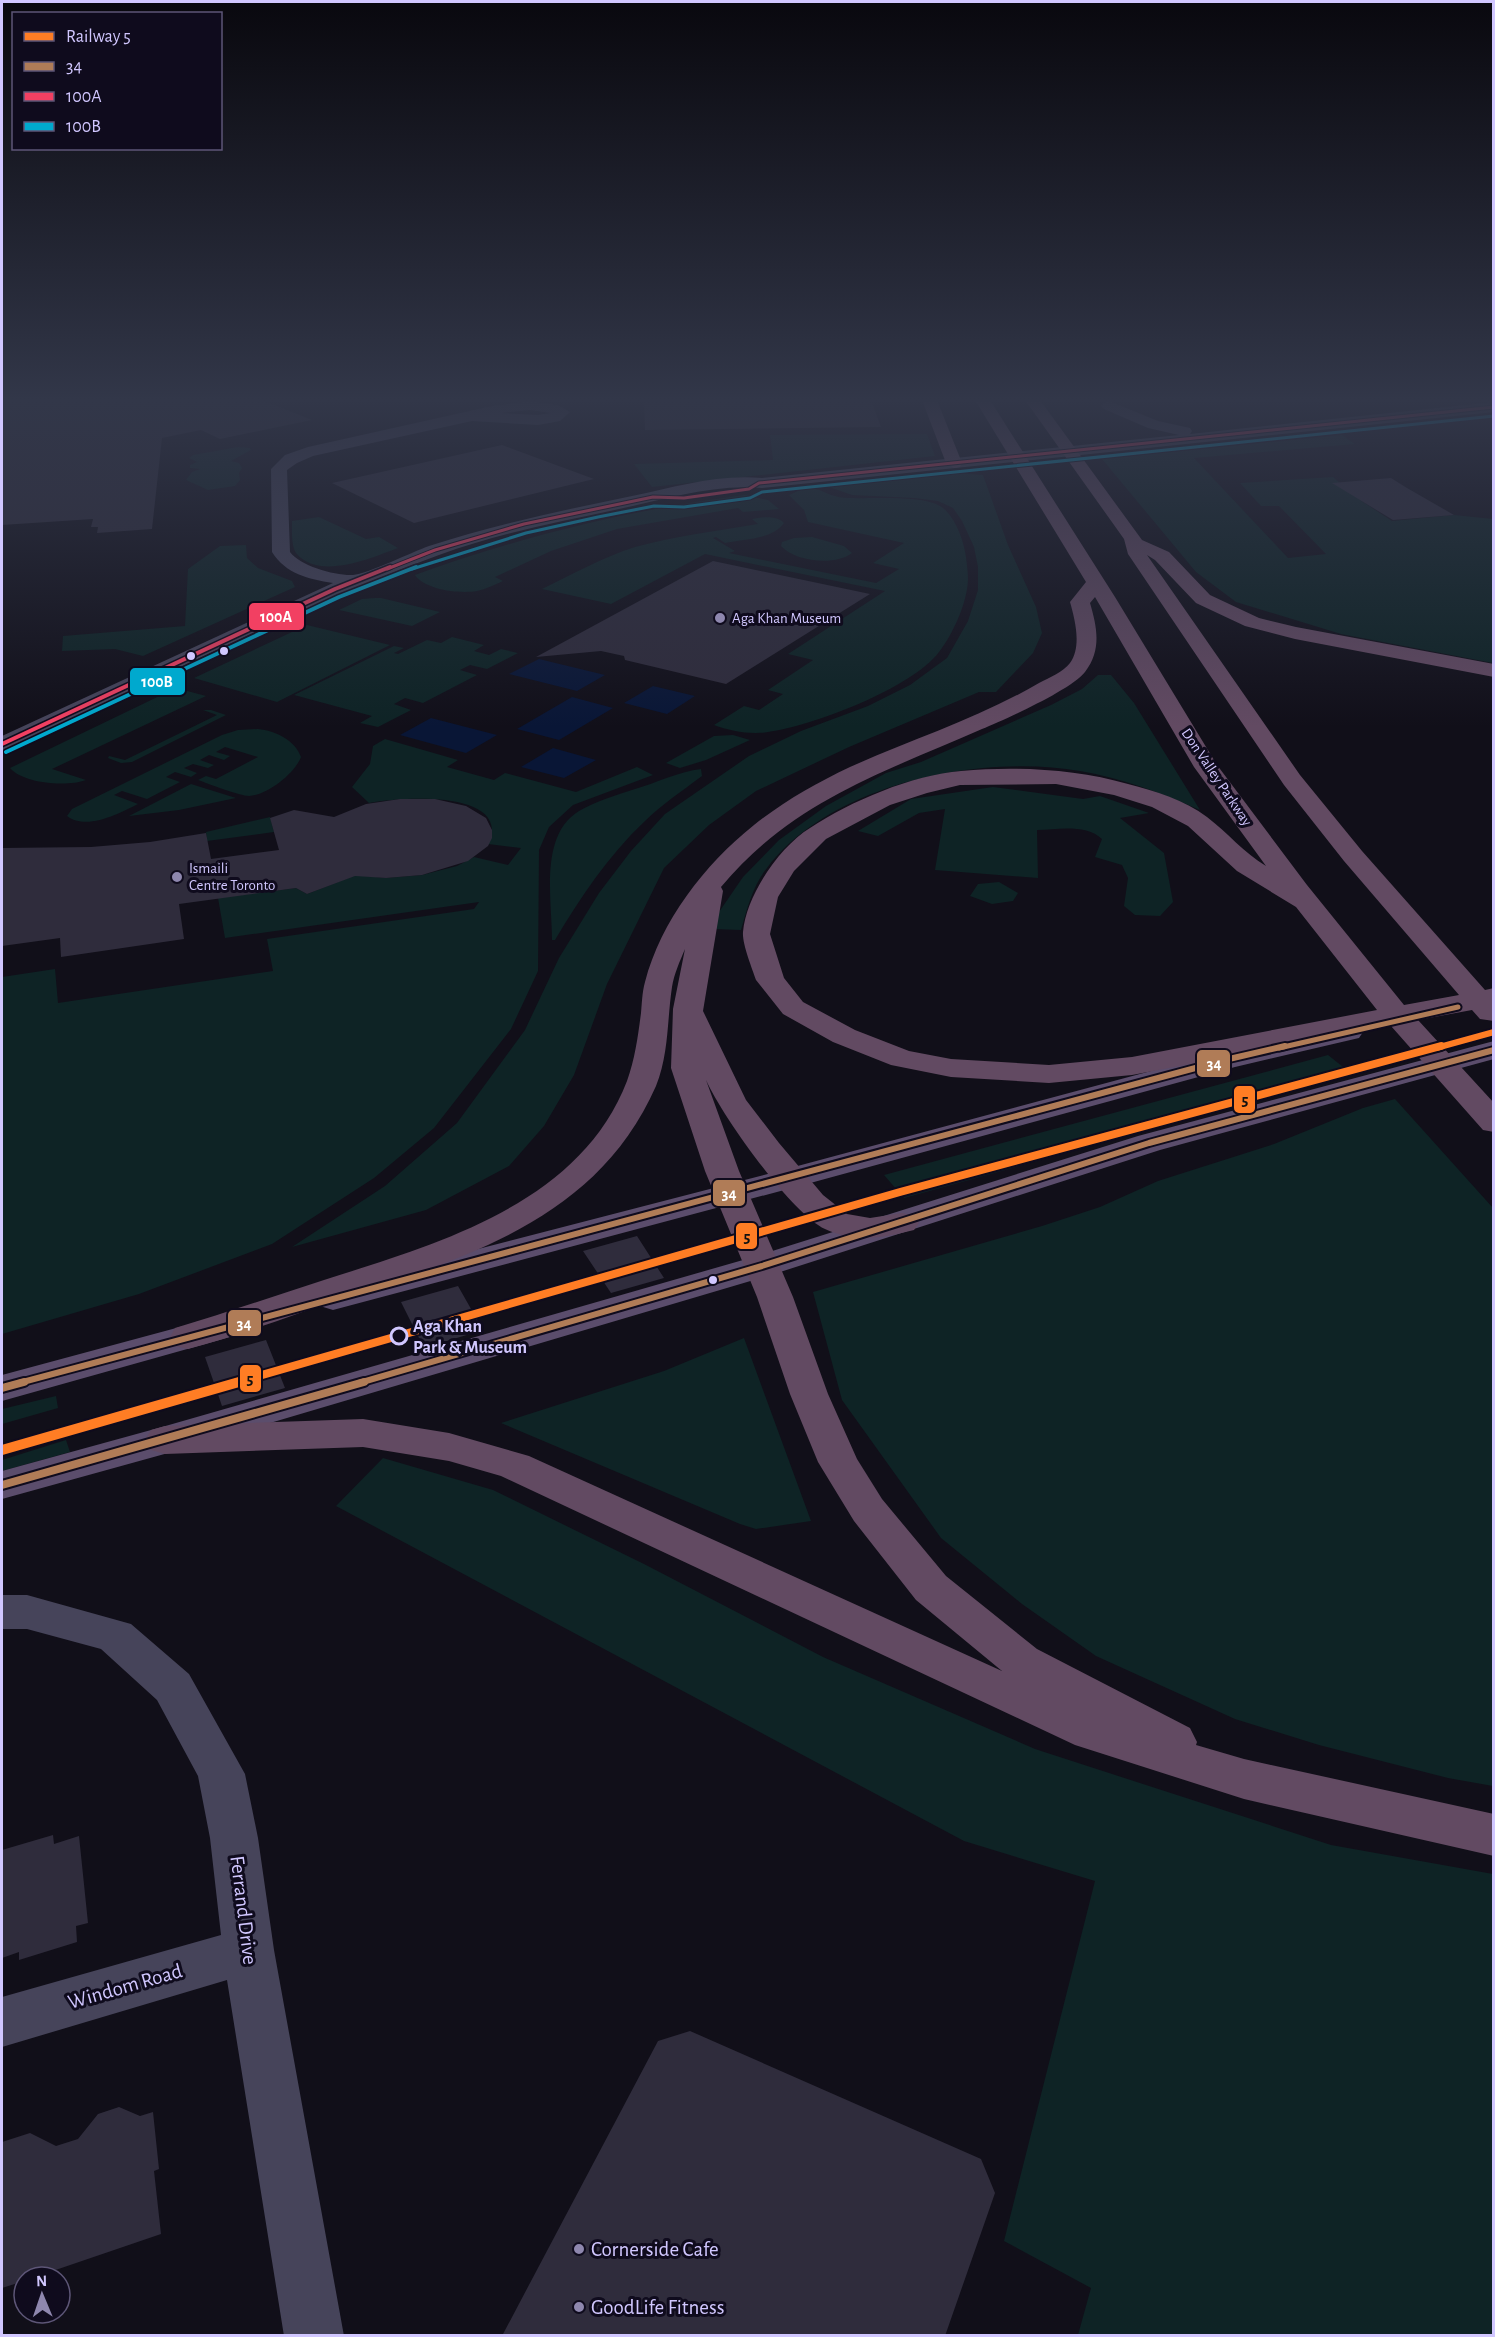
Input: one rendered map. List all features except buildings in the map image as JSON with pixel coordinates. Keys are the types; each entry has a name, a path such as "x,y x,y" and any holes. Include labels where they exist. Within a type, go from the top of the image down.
{"highway":[{"name":"Don Valley Parkway","path":"1050,509 1206,767 1382,998 1457,1085 1494,1123"},
{"path":"1111,509 1134,539 1162,556 1203,599 1252,622 1295,633 1494,671"},
{"path":"1134,539 1137,554 1292,780 1459,980 1494,1017"},
{"path":"188,1337 419,1261 480,1238 563,1190 594,1161 623,1120 641,1084 655,1023 659,983 681,925 712,881 756,836 789,810 870,767 1016,707 1076,669 1084,653 1088,631 1080,602 1096,583"},
{"path":"1306,901 1245,865 1197,821 1161,802 1119,789 1056,777 960,778 920,787 881,800 817,834 784,867 771,887 765,897 756,934 770,980 794,1008 844,1036 902,1059 974,1070 1049,1074 1132,1066 1494,998"},
{"path":"712,881 688,1010 686,1068 732,1194 838,1462 868,1510 931,1588 1021,1661 1244,1779"},
{"path":"688,1010 731,1101 766,1150 811,1202 835,1221 851,1227 870,1229 902,1223"},
{"path":"165,1440 363,1433 449,1447 515,1466 1091,1732 1244,1779 1494,1835"}],"main road":[{"path":"2,1388 1229,1059 1494,998"},
{"path":"2,1485 165,1440 762,1266 1149,1143 1494,1050"}],"street":[{"path":"279,509 280,552 283,557 304,570 354,581"},
{"path":"2,744 354,581 465,540 524,524 595,509"},
{"name":"Ferrand Drive","path":"2,1612 27,1612 115,1636 173,1687 221,1774 234,1838 248,1950 314,2336"},
{"name":"Windom Road","path":"2,2022 248,1950"}],"green space":[{"path":"656,509 732,509 617,529 551,551 495,577 503,581 477,591 443,590 427,584 415,575 537,536"},
{"path":"739,509 778,509 743,512"},
{"path":"944,509 958,529 966,557 968,580 965,598 954,627 939,652 926,666 885,692 835,714 810,722 761,733 741,732 714,725 744,706 759,710 783,694 768,690 813,660 788,654 885,591 705,554 611,604 542,589 635,547 758,524 752,519 765,517 781,520 784,523 772,533 757,538 725,543 716,537 713,538 735,551 729,553 876,583 899,569 873,563 904,543 808,522 804,510"},
{"path":"954,509 995,509 1008,545 1036,607 1042,633 1033,653 996,692 979,692 849,747 756,791 709,825 664,868 607,984 574,1075 544,1126 509,1166 426,1210 292,1247 385,1186 457,1123 525,1030 559,958 599,893 631,851 665,814 749,756 801,731 868,706 910,685 947,658 968,621 978,590 978,567 974,547"},
{"path":"1144,509 1242,509 1288,558 1326,554 1282,509 1374,509 1392,521 1454,515 1493,519 1493,663 1341,634 1236,602 1196,572"},
{"path":"319,517 366,539 379,537 398,548 346,565 318,565 306,561 294,550 292,521"},
{"path":"812,537 844,546 852,553 836,560 805,559 781,546 782,542 794,538"},
{"path":"246,545 247,558 258,568 292,581 295,587 143,656 115,649 62,651 63,636 185,626 188,569 220,546"},
{"path":"381,598 440,612 412,626 339,610 362,599"},
{"path":"307,625 390,645 277,702 194,678"},
{"path":"452,637 484,645 474,651 489,655 501,649 518,653 487,669 470,665 460,670 477,675 423,703 405,698 394,704 411,710 378,727 360,723 372,716 294,695 394,646 404,648 394,653 398,654 427,640 441,643"},
{"path":"1098,675 1111,675 1134,703 1200,810 1126,782 1080,771 1041,767 998,767 954,772 910,781 868,795 829,815 795,839 762,875 751,897 741,930 714,929 719,912 743,877 779,840 826,806 886,773 921,762 1051,705 1082,689"},
{"path":"176,688 206,696 52,769 86,780 46,783 25,778 10,768"},
{"path":"203,710 226,715 132,762 121,763 108,758 109,756 125,760 217,715"},
{"path":"258,729 284,737 290,741 301,757 287,776 264,792 249,796 198,780 206,776 216,779 258,757 225,747 216,752 230,756 224,760 209,755 200,760 214,765 208,768 193,764 184,768 197,773 191,777 175,772 166,777 180,782 147,799 122,791 114,795 138,804 122,812 103,819 84,822 67,816 72,809 222,735 238,730"},
{"path":"733,735 750,740 706,760 680,768 666,763 714,736"},
{"path":"385,739 458,760 447,767 494,780 505,773 576,792 637,767 653,775 573,805 549,827 539,850 538,971 511,1029 434,1128 374,1178 272,1244 139,1294 2,1334 2,977 55,969 58,1003 273,971 267,939 474,909 479,902 225,938 218,898 296,888 307,894 356,875 385,878 422,875 457,866 474,857 508,865 521,848 488,844 492,830 487,817 476,808 440,800 419,799 369,803 352,787 370,764 373,746"},
{"path":"701,769 702,776 657,810 618,849 585,893 555,940 552,940 550,870 558,836 566,822 579,811 599,801"},
{"path":"191,784 236,798 179,810 129,816"},
{"path":"993,787 1083,799 1100,796 1149,813 1120,818 1164,853 1173,902 1160,916 1135,915 1124,906 1128,878 1122,865 1095,857 1102,839 1096,834 1080,829 1037,830 1038,878 935,870 945,809 919,813 878,836 858,831 911,799"},
{"path":"270,817 274,832 207,841 206,832"},
{"path":"999,882 1018,893 1013,901 992,904 970,896 978,884"},
{"path":"1328,1055 1352,1074 904,1198 884,1175"},
{"path":"1395,1099 1493,1208 1493,1786 1448,1778 1319,1745 1235,1719 1096,1656 1022,1604 941,1538 842,1400 813,1292 1100,1207 1158,1181 1274,1144 1363,1108"},
{"path":"744,1338 811,1521 756,1529 740,1524 501,1423 664,1371"},
{"path":"56,1396 58,1408 2,1424 2,1409"},
{"path":"66,1440 70,1452 2,1471 2,1460"},
{"path":"383,1458 493,1490 644,1564 823,1657 1035,1749 1331,1845 1493,1874 1493,2335 1078,2335 1091,2288 1004,2241 1095,1881 964,1841 336,1506"}],"water":[{"path":"539,659 605,675 577,691 509,674"},
{"path":"653,686 695,696 667,714 624,703"},
{"path":"572,697 613,708 559,740 517,729"},
{"path":"431,718 497,735 466,753 400,735"},
{"path":"553,748 596,760 564,778 521,767"}],"rail line":[{"name":"5","path":"2,1450 900,1192 1494,1032"}],"transit line":[{"name":"100A","path":"2,744 335,589 435,550 524,524 591,509"},
{"name":"100B","path":"6,752 339,597 438,559 526,533 638,509"},
{"name":"34","path":"2,1388 1229,1059 1458,1007"},
{"name":"34","path":"2,1485 165,1440 762,1266 1149,1143 1494,1050"}],"place":[{"name":"Aga Khan Museum","path":"720,618"},
{"name":"Ismaili Centre Toronto","path":"177,877"},
{"name":"Aga Khan Park & Museum","path":"399,1336"},
{"name":"Cornerside Cafe","path":"579,2249"},
{"name":"GoodLife Fitness","path":"579,2307"}]}
